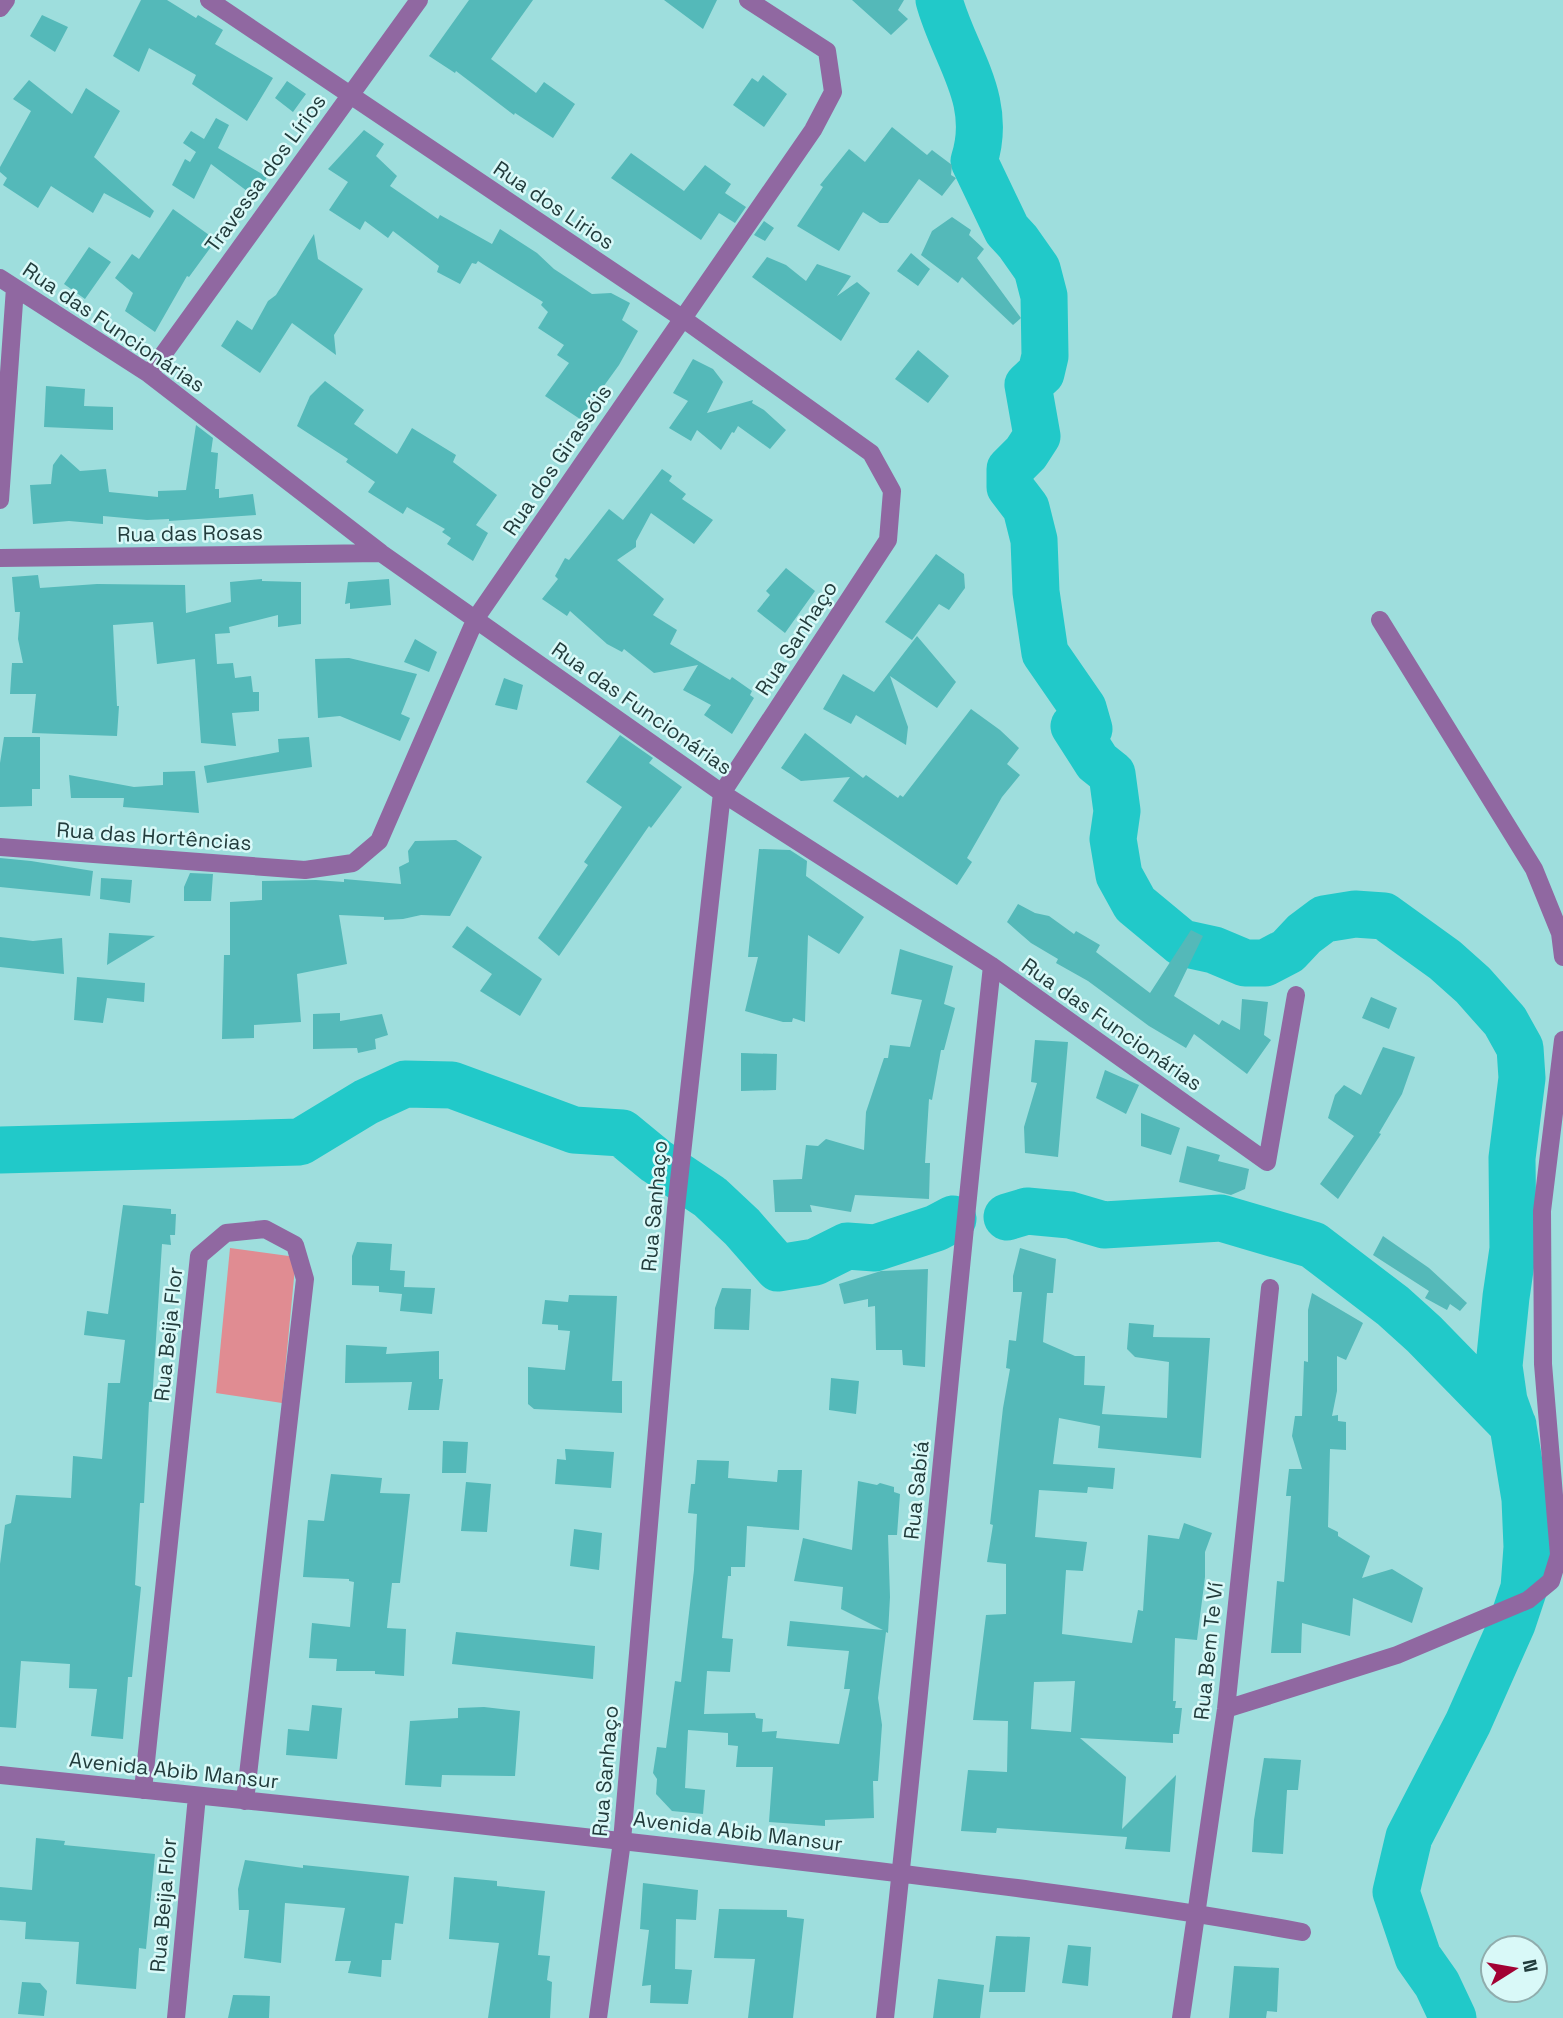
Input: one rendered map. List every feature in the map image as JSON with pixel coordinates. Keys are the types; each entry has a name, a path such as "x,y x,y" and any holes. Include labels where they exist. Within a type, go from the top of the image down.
{"street":[{"path":"0,8 6,0"},
{"name":"Rua dos Lirios","path":"209,0 682,318 871,453"},
{"name":"Travessa dos Lírios","path":"149,374 419,0"},
{"name":"Rua dos Girassóis","path":"305,870 353,863 379,841 476,618 813,131 833,92 827,51 748,0"},
{"path":"0,500 5,282"},
{"name":"Rua das Funcionárias","path":"5,282 149,374 381,553 722,793 992,966 1267,1162 1296,995"},
{"name":"Rua Sanhaço","path":"597,2018 622,1841 682,1143 722,793 888,540 892,491 871,453"},
{"name":"Rua das Rosas","path":"0,558 381,553"},
{"path":"1380,620 1534,869 1560,933 1563,957"},
{"name":"Rua das Hortências","path":"0,847 305,870"},
{"name":"Rua Sabiá","path":"885,2018 992,966"},
{"path":"1226,1709 1397,1655 1528,1600 1551,1581 1561,1557 1543,1364 1542,1211 1563,1040"},
{"name":"Rua Beija Flor","path":"143,1790 200,1256 226,1233 265,1229 295,1245 305,1279 245,1801"},
{"name":"Rua Bem Te Ví","path":"1181,2018 1226,1709 1270,1288"},
{"name":"Avenida Abib Mansur","path":"0,1775 901,1873 1195,1912 1302,1932"},
{"name":"Rua Beija Flor","path":"176,2018 197,1796"}],"shaded area":[{"path":"230,1248 296,1257 282,1403 216,1393"}],"building":[{"path":"141,0 167,0 196,18 198,15 223,30 215,44 273,78 247,121 192,84 196,75 149,48 139,72 113,56"},
{"path":"469,0 533,0 491,59 536,93 544,82 575,104 553,138 515,113 514,115 456,71 455,73 429,56"},
{"path":"664,0 717,0 703,29"},
{"path":"852,0 904,0 898,10 908,19 891,35"},
{"path":"42,15 68,27 55,52 30,36"},
{"path":"763,75 787,94 764,127 733,105 752,78 758,82"},
{"path":"29,80 72,114 86,88 120,111 94,157 154,211 150,218 104,193 93,213 51,186 38,208 3,185 7,178 0,172 0,167 31,111 13,99"},
{"path":"287,81 306,94 293,112 275,98"},
{"path":"216,118 229,125 218,148 267,177 255,197 211,164 194,199 172,185 185,159 190,162 196,152 183,143 191,131 204,139"},
{"path":"892,127 927,155 932,150 952,165 951,175 956,178 942,196 919,179 888,223 880,223 863,212 839,251 797,226 823,187 820,185 849,149 865,162"},
{"path":"364,130 384,144 376,156 397,176 390,186 438,219 440,215 492,244 500,229 592,294 611,293 630,303 622,320 638,331 619,365 580,419 545,396 569,363 557,355 564,345 538,328 548,312 541,305 543,302 478,261 476,264 472,263 460,284 437,272 439,266 393,231 388,238 365,221 360,230 329,210 348,182 328,169"},
{"path":"631,153 684,191 705,165 731,184 725,193 746,207 735,223 719,213 701,240 611,178"},
{"path":"173,209 216,240 189,277 187,276 155,332 125,311 133,293 115,278 132,254 139,259"},
{"path":"952,217 971,230 969,235 984,249 977,258 1021,318 1013,325 962,277 958,283 921,255 932,231"},
{"path":"764,221 774,228 765,241 754,235"},
{"path":"314,234 318,259 363,289 334,335 336,355 292,323 260,373 221,346 237,320 252,330 268,301 276,295"},
{"path":"89,247 111,262 85,299 64,284"},
{"path":"911,253 930,269 918,286 897,271"},
{"path":"767,257 786,265 806,281 817,264 851,276 837,296 857,282 870,293 841,341 752,277"},
{"path":"918,350 949,376 928,403 895,379"},
{"path":"693,359 713,369 723,382 707,413 753,400 752,403 786,430 770,449 738,426 721,450 697,430 691,441 669,428 688,401 673,393"},
{"path":"325,381 364,410 354,424 397,454 412,428 456,455 453,462 497,495 476,525 488,533 473,561 447,544 451,538 442,532 445,529 407,507 403,514 368,492 375,482 346,462 348,459 297,426 310,396"},
{"path":"46,386 85,389 84,406 113,407 113,430 44,427"},
{"path":"196,425 213,438 211,452 218,453 215,489 219,489 219,498 253,494 256,515 169,521 103,516 103,524 69,521 33,524 30,485 51,484 53,465 61,454 80,471 106,469 109,492 158,497 158,491 186,490"},
{"path":"662,469 672,476 669,481 686,494 682,499 713,520 694,544 651,513 636,541 636,547 617,560 664,599 653,615 677,630 670,644 730,680 732,677 752,691 750,695 754,698 732,734 704,715 711,705 683,690 698,665 654,673 624,649 622,652 607,644 570,611 567,616 542,599 558,579 555,576 565,558 569,560 609,509 623,520"},
{"path":"936,554 964,574 965,588 949,610 939,604 912,640 885,622"},
{"path":"786,568 815,591 785,633 757,611 770,595 766,591"},
{"path":"38,575 40,588 97,584 185,585 186,613 231,602 230,582 262,579 301,582 301,624 278,627 278,615 229,627 230,633 215,634 217,664 233,663 235,678 251,676 253,692 259,692 259,711 232,713 236,746 201,743 195,659 157,664 153,622 113,625 119,706 117,736 32,733 36,694 10,694 12,663 23,663 18,639 20,612 15,612 12,577"},
{"path":"389,579 391,605 350,609 350,603 345,604 348,582"},
{"path":"917,636 956,682 937,708 890,676 908,727 906,745 856,715 851,724 823,709 843,674 874,692"},
{"path":"415,639 437,652 429,672 404,662"},
{"path":"349,658 417,674 401,714 410,718 400,741 340,716 318,718 315,659"},
{"path":"504,678 523,685 517,710 495,705"},
{"path":"971,709 1019,748 1007,764 1020,775 1002,797 967,858 972,862 957,885 833,801 850,777 801,781 781,768 805,733 863,778 866,775 898,798 900,795 903,797"},
{"path":"620,735 653,758 649,763 682,787 651,828 649,826 559,956 538,938 588,865 584,862 622,807 586,782"},
{"path":"4,737 40,737 40,789 32,789 32,806 0,807 0,763"},
{"path":"309,737 312,767 207,783 204,766 279,752 278,739"},
{"path":"195,771 199,813 123,807 124,798 71,798 69,775 134,787 163,785 163,772"},
{"path":"456,840 482,857 450,916 421,915 384,920 384,917 339,915 347,964 297,974 301,1022 254,1025 254,1038 222,1039 224,955 230,955 230,902 262,900 262,881 344,882 344,879 401,884 399,867 409,862 408,851 415,841"},
{"path":"759,849 790,850 807,861 806,876 864,917 839,954 808,935 805,1022 793,1018 792,1022 783,1022 745,1011 758,957 748,957"},
{"path":"0,858 93,871 90,896 0,887"},
{"path":"190,873 213,874 211,901 184,901 184,887"},
{"path":"101,878 132,880 130,903 100,899"},
{"path":"1018,904 1035,913 1049,916 1074,934 1076,931 1100,945 1096,952 1150,993 1191,930 1203,936 1174,996 1219,1025 1222,1020 1240,1030 1242,999 1268,1002 1264,1035 1271,1040 1247,1074 1194,1034 1186,1048 1149,1026 1088,981 1056,963 1058,959 1031,943 1007,922"},
{"path":"467,926 542,979 520,1016 480,991 492,974 452,947"},
{"path":"109,933 155,936 107,965"},
{"path":"0,937 33,941 62,938 64,974 0,967"},
{"path":"900,949 953,966 944,1004 955,1008 944,1050 941,1050 932,1100 929,1099 925,1163 930,1163 929,1199 855,1195 851,1212 810,1205 812,1212 775,1212 773,1180 802,1179 806,1145 818,1146 826,1139 864,1150 866,1112 884,1058 888,1058 890,1045 910,1047 922,1000 891,994"},
{"path":"77,977 145,983 144,1002 107,998 103,1023 74,1020"},
{"path":"1371,997 1397,1008 1389,1029 1362,1018"},
{"path":"340,1013 340,1021 382,1014 388,1035 375,1039 376,1049 358,1053 357,1048 313,1049 313,1014"},
{"path":"1035,1040 1068,1042 1058,1157 1025,1153 1024,1127 1037,1083 1031,1082"},
{"path":"1383,1047 1415,1057 1402,1094 1379,1133 1381,1134 1338,1199 1320,1184 1354,1136 1328,1118 1335,1095 1344,1085 1361,1095"},
{"path":"741,1053 777,1054 776,1090 741,1091"},
{"path":"1105,1070 1139,1085 1126,1114 1096,1098"},
{"path":"1141,1113 1180,1128 1171,1155 1141,1146"},
{"path":"1187,1146 1220,1155 1218,1161 1249,1169 1245,1189 1231,1195 1179,1182"},
{"path":"123,1205 171,1209 171,1214 176,1214 175,1235 170,1235 171,1245 162,1244 144,1503 140,1503 135,1585 141,1587 132,1677 128,1677 123,1739 91,1736 97,1689 69,1688 70,1664 21,1661 16,1728 0,1727 0,1564 5,1525 11,1523 16,1495 71,1498 73,1456 102,1459 108,1383 120,1383 125,1340 84,1335 87,1311 108,1314"},
{"path":"1383,1236 1429,1268 1467,1303 1460,1311 1450,1304 1447,1310 1425,1298 1429,1291 1373,1255"},
{"path":"357,1242 392,1244 390,1270 405,1271 404,1287 435,1288 432,1314 400,1311 402,1294 379,1292 379,1286 352,1285 352,1256"},
{"path":"1020,1248 1056,1259 1053,1293 1047,1293 1043,1342 1075,1356 1085,1356 1084,1385 1105,1386 1102,1414 1167,1418 1169,1362 1135,1357 1127,1349 1129,1323 1154,1325 1153,1337 1210,1338 1201,1458 1098,1448 1100,1426 1059,1418 1053,1464 1115,1468 1113,1489 1088,1487 1087,1493 1039,1490 1035,1537 1087,1542 1083,1571 1066,1570 1062,1634 1132,1643 1138,1610 1143,1611 1148,1535 1179,1539 1184,1523 1212,1533 1205,1552 1205,1577 1197,1640 1175,1638 1173,1701 1176,1701 1175,1708 1182,1708 1179,1734 1173,1734 1173,1743 1080,1738 1126,1777 1122,1829 1176,1775 1170,1852 1125,1849 1127,1837 997,1828 996,1833 961,1831 968,1770 1007,1772 1008,1721 973,1720 986,1615 1006,1614 1006,1564 987,1562 993,1525 990,1524 1003,1408 1010,1369 1006,1368 1009,1340 1016,1341 1022,1292 1013,1292 1013,1276","holes":["1075,1681 1071,1732 1031,1729 1034,1682"]},
{"path":"928,1269 925,1367 903,1365 902,1350 876,1350 875,1306 868,1307 868,1299 844,1304 839,1284 881,1271"},
{"path":"722,1288 751,1289 749,1330 714,1329 715,1308"},
{"path":"1312,1293 1363,1323 1346,1360 1337,1356 1337,1391 1332,1416 1338,1415 1338,1421 1346,1422 1346,1450 1330,1449 1328,1527 1370,1556 1362,1578 1392,1569 1423,1588 1412,1623 1353,1598 1350,1636 1302,1623 1301,1653 1271,1653 1277,1581 1284,1582 1291,1496 1286,1496 1289,1469 1302,1469 1292,1436 1295,1416 1302,1416 1304,1361 1308,1362 1308,1310"},
{"path":"569,1295 617,1296 612,1381 622,1381 622,1413 534,1409 528,1404 528,1367 565,1370 570,1331 558,1330 558,1325 542,1324 545,1300 568,1302"},
{"path":"346,1345 387,1347 386,1354 439,1351 439,1379 443,1379 439,1410 408,1410 412,1382 345,1383"},
{"path":"831,1378 859,1381 856,1414 829,1410"},
{"path":"443,1441 468,1442 466,1473 442,1473"},
{"path":"565,1449 614,1452 611,1488 555,1484 557,1459 566,1460"},
{"path":"697,1460 729,1461 728,1478 777,1482 778,1470 802,1470 799,1530 747,1526 745,1567 731,1567 731,1576 728,1576 722,1638 733,1639 730,1672 707,1671 704,1714 755,1713 756,1718 763,1719 762,1732 777,1731 776,1738 839,1744 850,1689 844,1689 849,1651 787,1646 790,1621 883,1630 841,1609 843,1587 794,1581 803,1538 852,1550 858,1481 894,1487 894,1492 900,1494 897,1535 888,1535 890,1597 888,1633 886,1632 878,1698 882,1725 878,1781 873,1781 874,1818 825,1820 825,1826 769,1822 773,1767 736,1767 738,1746 728,1745 728,1733 688,1730 685,1788 705,1790 703,1814 672,1811 656,1794 657,1779 653,1773 657,1747 666,1748 675,1681 681,1682 694,1570 697,1514 688,1513"},
{"path":"331,1474 382,1478 380,1493 410,1494 400,1583 392,1583 387,1628 406,1629 404,1676 375,1674 375,1671 336,1671 337,1659 309,1658 312,1623 350,1627 354,1582 349,1579 303,1577 308,1520 324,1521"},
{"path":"466,1482 491,1484 487,1532 461,1531"},
{"path":"574,1529 602,1533 599,1570 570,1566"},
{"path":"456,1632 595,1646 593,1679 452,1664"},
{"path":"312,1705 342,1708 337,1759 286,1755 288,1729 309,1731"},
{"path":"484,1707 520,1711 515,1776 442,1775 441,1787 405,1785 410,1721 458,1718 458,1708"},
{"path":"1264,1758 1301,1760 1298,1790 1287,1790 1283,1854 1252,1852"},
{"path":"36,1838 65,1841 64,1845 155,1854 146,1949 139,1948 136,1989 76,1984 79,1942 25,1939 26,1922 0,1920 0,1887 32,1890"},
{"path":"245,1860 303,1868 303,1865 409,1876 403,1924 395,1923 391,1960 382,1960 381,1977 348,1973 351,1961 335,1961 345,1908 285,1903 281,1963 244,1958 249,1910 239,1910 238,1889"},
{"path":"454,1877 497,1881 497,1886 545,1891 538,1955 550,1956 547,1980 552,1982 550,2018 488,2018 499,1943 449,1939"},
{"path":"643,1883 698,1890 696,1920 676,1919 675,1969 692,1970 688,2004 650,2003 651,1985 642,1986 649,1930 640,1929"},
{"path":"719,1909 787,1910 787,1917 804,1919 793,2018 748,2018 755,1959 714,1958"},
{"path":"996,1936 1030,1937 1025,1992 989,1992"},
{"path":"1068,1945 1091,1947 1088,1986 1062,1983"},
{"path":"1234,1966 1279,1968 1277,2012 1267,2011 1266,2018 1229,2018"},
{"path":"938,1979 984,1985 980,2018 933,2018"},
{"path":"22,1982 40,1983 47,1991 44,2016 18,2014"},
{"path":"233,1995 270,1996 269,2018 228,2018"}],"waterway":[{"path":"939,0 976,98 979,139 974,161 1007,230 1037,269 1044,296 1045,356 1041,373 1028,385 1037,436 1026,453 1010,469 1010,487 1026,508 1034,540 1036,592 1045,653 1083,708 1089,729 1074,726 1097,762 1112,774 1117,811 1113,839 1119,875 1135,904 1182,943 1214,950 1245,963 1265,963 1288,951 1324,919 1355,914 1384,916 1445,960 1473,985 1505,1021 1520,1048 1522,1078 1512,1158 1513,1249 1499,1366 1504,1401 1513,1426 1525,1499 1527,1547 1524,1588 1512,1624 1468,1723 1409,1837 1396,1892 1418,1957 1437,1984 1453,2018"},
{"path":"0,1150 300,1142 366,1102 405,1084 452,1085 574,1130 622,1133 656,1161 710,1197 742,1227 778,1268 815,1262 847,1246 875,1248 936,1228 953,1219"},
{"path":"1007,1217 1027,1211 1070,1215 1104,1225 1221,1218 1313,1245 1393,1306 1513,1425"}]}
